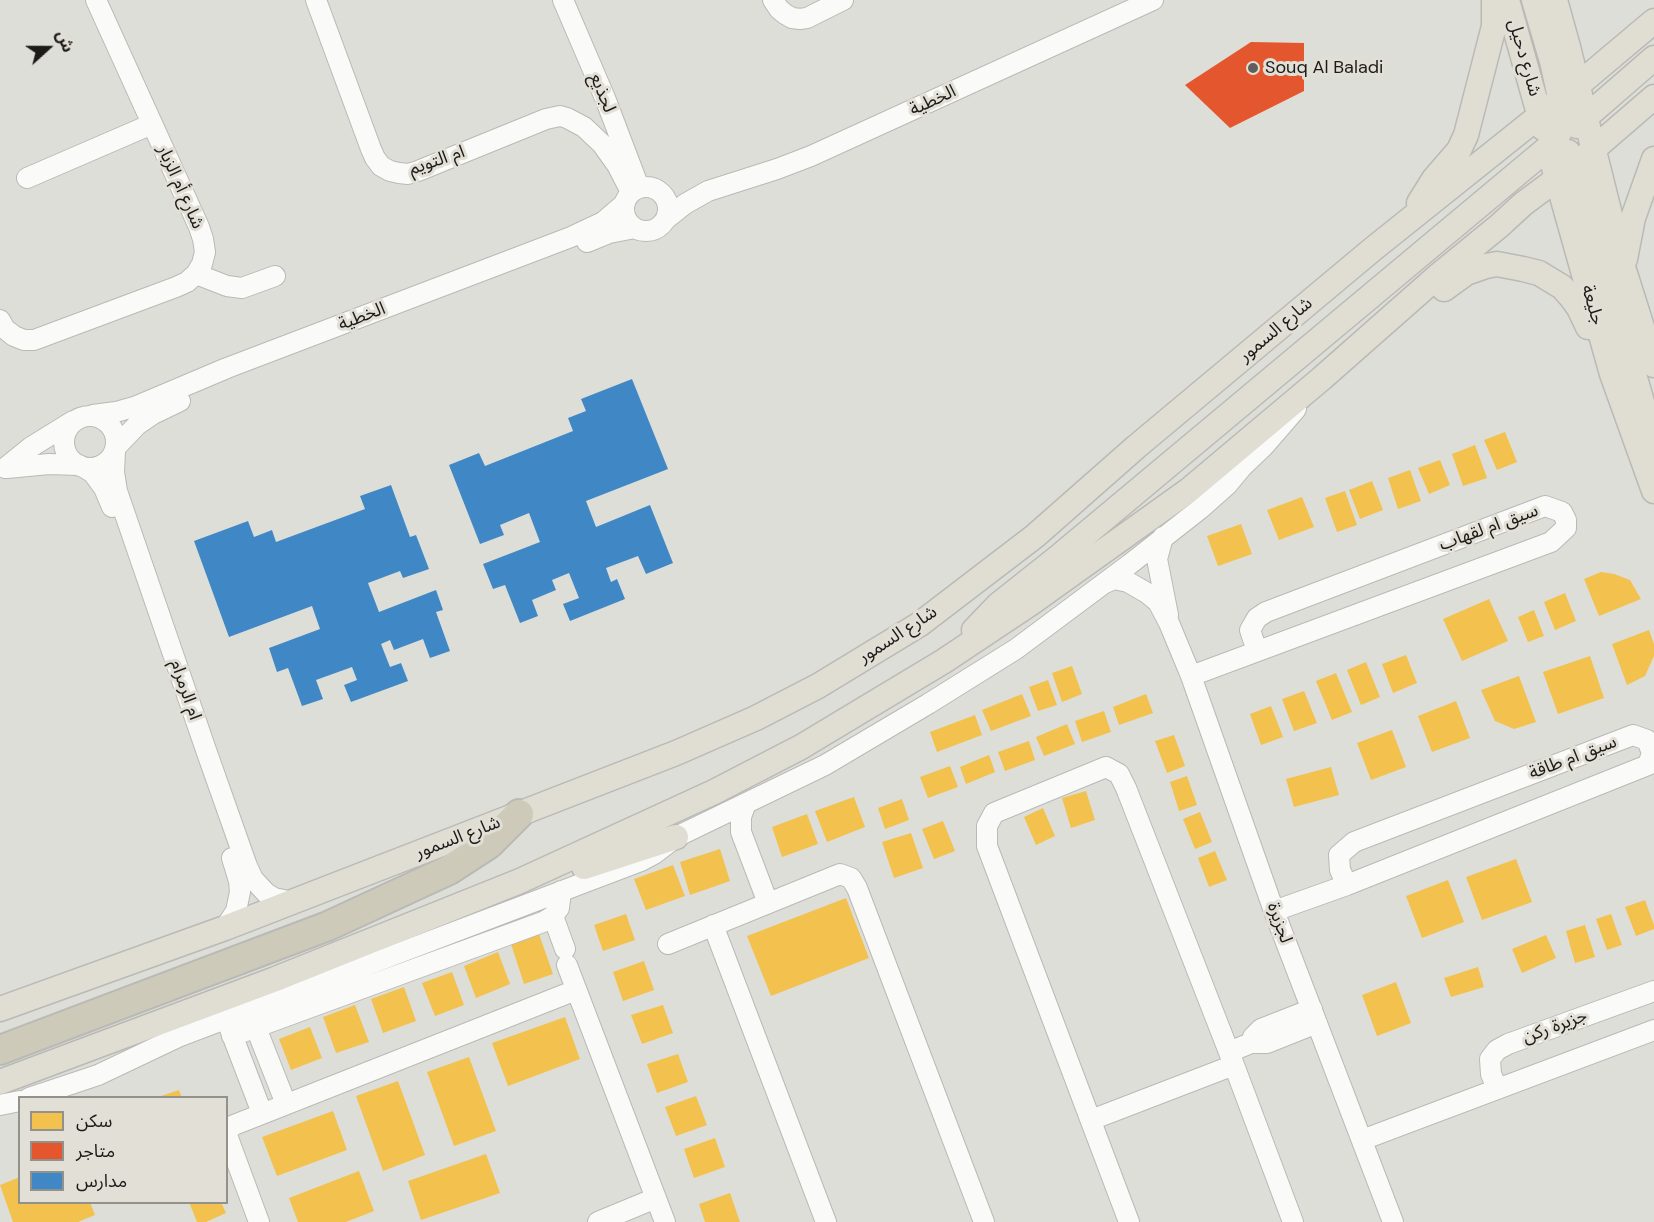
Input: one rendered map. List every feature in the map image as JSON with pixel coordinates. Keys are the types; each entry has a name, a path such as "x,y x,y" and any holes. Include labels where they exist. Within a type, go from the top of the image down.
{"highway":[{"path":"0,1050 328,926 449,870 489,844 519,814"}],"main road":[{"path":"1413,216 1426,191 1459,150 1466,135 1494,26 1494,0"},
{"name":"شارع دحيل","path":"1508,0 1540,115"},
{"path":"1534,0 1549,51 1567,133 1654,444"},
{"path":"1555,0 1567,133"},
{"name":"شارع السمور","path":"0,1082 273,980 520,881 724,787 801,747 944,661 1031,603 1189,490 1321,379 1439,274 1499,226 1523,204 1567,133 1654,21"},
{"path":"944,661 998,605 1065,552 1654,58"},
{"name":"شارع السمور","path":"0,1009 225,928 676,753 756,718 818,686 920,624 1035,536 1136,447 1413,216 1540,115 1594,148 1654,97"},
{"name":"جليعة","path":"1540,115 1594,148 1623,267 1654,365"},
{"name":"جليعة","path":"1567,133 1612,374 1654,491"},
{"path":"1623,267 1633,218 1654,159"},
{"path":"1321,379 1361,354 1466,273 1476,268 1497,264 1539,273 1562,287 1579,308 1592,339 1612,374"},
{"path":"520,881 580,868 676,837"}],"street":[{"name":"شارع أم الزبار","path":"96,0 203,239 205,252 196,274"},
{"name":"ام التويم","path":"316,0 371,150 381,166 390,171 408,174 546,119 560,116 584,127 602,144 638,193"},
{"name":"لجذيع","path":"563,0 605,98 638,193"},
{"path":"773,0 785,14 800,19 807,18 843,0"},
{"name":"الخطية","path":"665,220 685,204 708,191 811,156 1153,0"},
{"path":"27,178 152,123"},
{"name":"الخطية","path":"93,415 138,406 227,368 571,237 603,222 638,193 708,191"},
{"path":"638,193 667,200 668,213 665,220 661,226 641,231 625,218 638,193"},
{"name":"الخطية","path":"116,449 130,431 145,419 211,387 609,233 635,228"},
{"path":"0,320 5,330 14,336 24,340 34,340 176,287 187,282 196,274 227,286 242,288 275,276"},
{"name":"شارع السمور","path":"35,1096 98,1075 162,1044 229,1027 253,1018 654,854 676,837 825,765 1016,649 1130,564 1227,485 1279,430 1321,379"},
{"path":"93,415 107,420 117,438 116,449 106,464 93,468 42,464 3,469 31,447 80,417 93,415"},
{"path":"73,421 64,436 64,445 71,460 82,467"},
{"name":"ام الرمرام","path":"116,449 114,472 117,491 247,866 253,879 266,893 284,901 293,902"},
{"name":"ام الرمرام","path":"82,467 99,480 108,496 191,744 237,870 239,902 225,928"},
{"name":"سيق ام لقهاب","path":"1191,676 1551,542 1566,528 1566,520 1562,512 1545,506 1266,612 1257,618 1250,630 1257,651"},
{"name":"لجزيرة","path":"1163,537 1157,559 1169,623"},
{"name":"لجزيرة","path":"1102,584 1114,579 1128,582 1147,593 1158,602 1169,623 1191,676 1274,911 1393,1222"},
{"name":"سيق ام طاقة","path":"1274,911 1347,885 1648,765 1652,753 1647,740 1633,735 1354,842 1339,855 1340,870 1347,885"},
{"path":"1129,1222 987,846 987,826 994,813 1106,768 1119,774 1131,799 1293,1222"},
{"path":"746,804 741,817 741,832 768,903"},
{"path":"712,820 741,832"},
{"path":"668,944 840,874 851,878 857,888 984,1222"},
{"path":"286,1104 253,1018 538,924 553,916 559,908 561,891"},
{"path":"553,916 576,990 665,1222"},
{"path":"713,925 826,1222"},
{"path":"228,1129 262,1113 576,990"},
{"name":"جزيرة ركن","path":"1497,1088 1491,1074 1490,1059 1497,1050 1654,991"},
{"path":"1090,1120 1232,1058 1251,1042 1261,1029 1314,1016"},
{"path":"229,1027 262,1113"},
{"name":"جزيرة ركن","path":"1362,1140 1654,1030"},
{"path":"0,1105 18,1101"},
{"path":"228,1138 259,1222"},
{"path":"597,1222 656,1198"}],"building: سكن":[{"path":"1505,432 1517,462 1497,470 1484,440"},
{"path":"1475,445 1487,478 1463,486 1452,454"},
{"path":"1440,460 1450,485 1429,494 1418,468"},
{"path":"1410,470 1421,501 1398,509 1388,478"},
{"path":"1372,481 1383,510 1360,519 1349,490"},
{"path":"1345,491 1357,525 1337,532 1325,498"},
{"path":"1302,497 1314,527 1279,540 1267,510"},
{"path":"1241,524 1252,554 1218,566 1207,536"},
{"path":"1601,572 1630,580 1641,599 1599,616 1584,579"},
{"path":"1565,593 1576,621 1555,630 1544,602"},
{"path":"1489,599 1508,641 1462,661 1443,619"},
{"path":"1534,610 1544,636 1528,642 1518,617"},
{"path":"1649,630 1654,644 1654,656 1645,676 1627,685 1612,644"},
{"path":"1406,655 1417,683 1393,693 1382,664"},
{"path":"1590,656 1604,698 1558,714 1543,672"},
{"path":"1366,662 1380,697 1361,705 1347,670"},
{"path":"1072,666 1082,694 1062,702 1052,673"},
{"path":"1336,673 1352,712 1332,720 1316,681"},
{"path":"1519,676 1536,722 1514,729 1495,721 1481,690"},
{"path":"1048,680 1057,705 1038,711 1029,687"},
{"path":"1304,691 1317,723 1294,731 1282,699"},
{"path":"1022,694 1031,716 991,731 982,710"},
{"path":"1146,694 1153,713 1119,725 1113,707"},
{"path":"1456,701 1470,738 1432,752 1418,716"},
{"path":"1271,706 1283,737 1261,745 1250,714"},
{"path":"1104,711 1111,732 1082,742 1075,721"},
{"path":"975,715 982,735 937,752 930,732"},
{"path":"1067,724 1075,744 1044,756 1036,737"},
{"path":"1392,730 1406,767 1371,780 1357,743"},
{"path":"1174,735 1185,766 1167,773 1155,741"},
{"path":"1029,741 1035,760 1005,771 998,752"},
{"path":"989,755 995,772 966,784 960,767"},
{"path":"950,766 958,787 928,798 920,777"},
{"path":"1331,767 1339,795 1294,807 1286,779"},
{"path":"1187,776 1197,805 1179,811 1170,782"},
{"path":"1086,791 1095,820 1071,828 1062,798"},
{"path":"854,797 865,827 827,842 815,811"},
{"path":"902,799 909,820 885,829 878,808"},
{"path":"1043,808 1055,836 1036,845 1024,817"},
{"path":"1200,812 1212,842 1195,849 1183,819"},
{"path":"807,814 818,844 782,857 772,827"},
{"path":"943,821 955,851 934,859 922,829"},
{"path":"911,833 923,868 894,878 882,842"},
{"path":"720,849 730,881 690,895 680,862"},
{"path":"1215,851 1227,880 1209,887 1198,858"},
{"path":"1516,859 1532,902 1482,920 1466,877"},
{"path":"673,865 685,896 646,910 634,879"},
{"path":"1448,880 1464,922 1422,938 1406,896"},
{"path":"846,898 869,958 771,996 747,936"},
{"path":"1645,900 1654,929 1636,936 1625,907"},
{"path":"626,914 635,940 603,951 594,925"},
{"path":"1611,914 1622,945 1607,950 1596,919"},
{"path":"1585,925 1595,957 1575,963 1566,931"},
{"path":"539,934 553,974 524,984 511,944"},
{"path":"1546,935 1556,958 1522,973 1512,949"},
{"path":"498,952 510,984 476,998 464,966"},
{"path":"644,961 654,990 623,1001 613,972"},
{"path":"1478,967 1484,987 1451,997 1444,978"},
{"path":"452,972 464,1005 435,1016 422,983"},
{"path":"1396,982 1411,1023 1377,1036 1362,995"},
{"path":"404,987 416,1021 383,1033 371,999"},
{"path":"355,1005 369,1042 336,1053 323,1017"},
{"path":"663,1005 673,1033 642,1044 631,1015"},
{"path":"565,1017 580,1059 508,1086 492,1043"},
{"path":"310,1027 322,1058 291,1070 279,1039"},
{"path":"678,1054 688,1082 657,1093 647,1064"},
{"path":"469,1057 496,1131 454,1146 427,1072"},
{"path":"398,1081 425,1155 383,1171 356,1096"},
{"path":"179,1090 181,1096 161,1096"},
{"path":"696,1096 707,1125 676,1136 665,1107"},
{"path":"333,1111 347,1150 277,1176 262,1137"},
{"path":"715,1138 725,1167 694,1178 684,1149"},
{"path":"486,1154 500,1193 421,1220 408,1181"},
{"path":"359,1171 374,1211 346,1222 298,1222 289,1198"},
{"path":"18,1178 18,1204 91,1204 95,1215 78,1222 13,1222 0,1185"},
{"path":"730,1193 740,1222 705,1222 699,1204"},
{"path":"190,1204 222,1204 226,1213 206,1222 197,1222"}],"building: متاجر":[{"path":"1251,42 1304,43 1304,91 1230,128 1185,85"}],"building: مدارس":[{"path":"632,379 668,469 586,501 596,527 650,505 673,563 646,574 638,556 606,568 611,582 617,579 625,599 570,621 563,604 579,598 569,573 552,580 556,590 532,600 538,616 520,623 505,585 493,589 483,564 540,542 529,513 500,525 504,535 480,544 449,465 479,453 485,466 573,431 568,418 586,411 581,399"},
{"path":"391,485 410,537 416,535 429,569 403,578 400,571 368,583 379,612 436,590 443,610 436,612 450,651 430,658 423,639 394,650 390,640 381,644 390,667 401,663 408,681 351,702 344,685 357,680 352,667 316,680 323,699 302,706 288,668 277,672 269,648 320,629 312,606 229,637 194,541 248,521 254,537 272,530 276,542 365,509 360,496"}],"place":[{"name":"Souq Al Baladi","path":"1253,68"}]}
